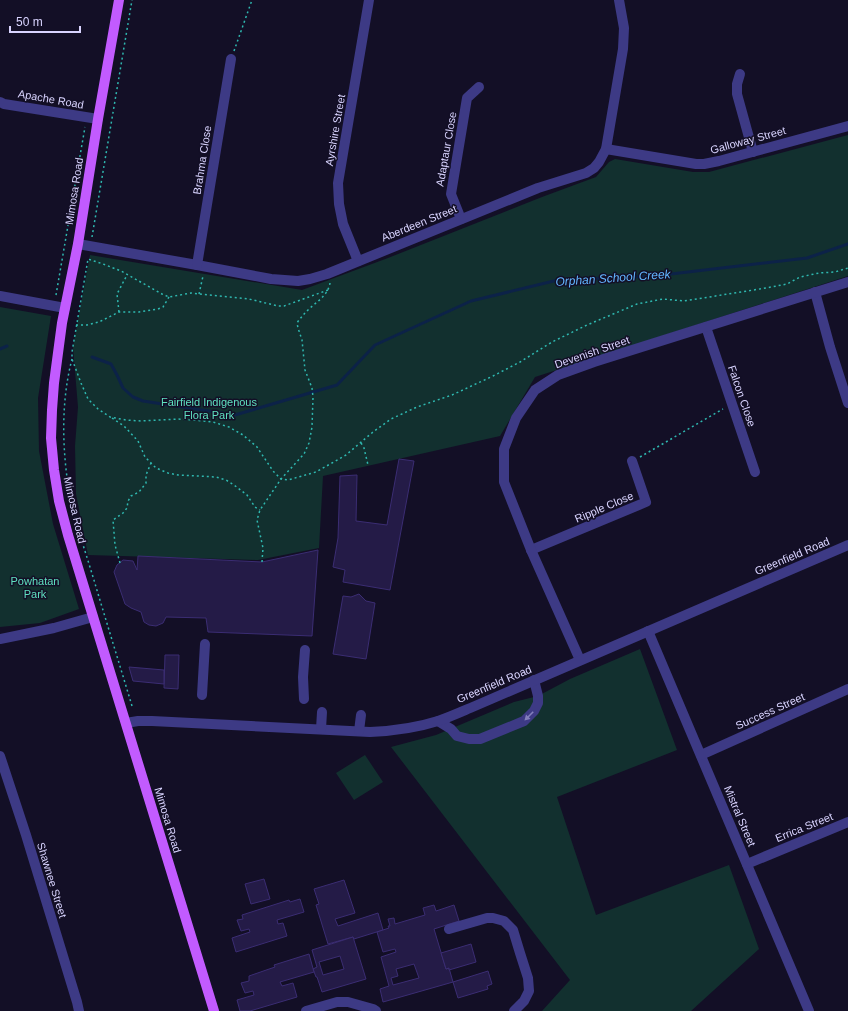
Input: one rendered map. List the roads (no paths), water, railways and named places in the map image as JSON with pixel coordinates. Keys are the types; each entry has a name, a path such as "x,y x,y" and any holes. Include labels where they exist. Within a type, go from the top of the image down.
{"main road":[{"name":"Mimosa Road","path":"119,0 78,244 65,308 54,383 51,438 54,470 61,508 93,617 214,1011"}],"street":[{"name":"Ayrshire Street","path":"358,261 343,224 339,204 338,183 369,0"},
{"name":"Aberdeen Street","path":"78,244 271,279 298,281 327,274 538,188 586,173 594,168 599,162 606,149 623,49 624,28 619,0"},
{"name":"Brahma Close","path":"201,266 231,59"},
{"path":"740,74 737,84 737,94 753,152"},
{"name":"Adaptaur Close","path":"461,219 450,194 467,98 479,87"},
{"name":"Apache Road","path":"0,102 4,104 98,120"},
{"name":"Galloway Street","path":"606,149 696,164 712,163 848,126"},
{"name":"Devenish Street","path":"580,660 531,550 504,482 504,450 516,418 535,390 558,375 594,362 848,282"},
{"path":"815,292 848,404"},
{"path":"0,296 65,308"},
{"name":"Falcon Close","path":"706,327 755,472"},
{"name":"Ripple Close","path":"531,550 646,502 632,461"},
{"name":"Greenfield Road","path":"126,724 152,720 359,731 386,731 420,726 438,721 475,706 848,545"},
{"path":"0,639 54,628 93,617"},
{"name":"Mistral Street","path":"648,631 809,1011"},
{"path":"202,696 204,644"},
{"path":"304,699 305,650"},
{"path":"438,721 451,729 458,736 469,739 480,739 524,720 534,711 538,703 538,696 534,680"},
{"name":"Success Street","path":"701,755 848,689"},
{"path":"320,729 322,712"},
{"path":"359,731 361,715"},
{"name":"Shawnee Street","path":"0,758 19,812 78,1002 79,1011"},
{"name":"Errica Street","path":"747,864 848,822"},
{"path":"449,929 487,918 493,918 504,921 513,930 528,978 529,991 524,1002 514,1011"},
{"path":"306,1011 337,1002 348,1002 376,1011"}],"waterway":[{"name":"Orphan School Creek","path":"92,357 111,364 123,388 133,397 143,401 235,415 337,385 375,345 471,301 558,280 654,276 807,258 848,244"},
{"name":"Orphan School Creek","path":"0,349 7,346"}],"park label":[{"name":"Fairfield Indigenous Flora Park","path":"209,408"},
{"name":"Powhatan Park","path":"35,587"}]}
